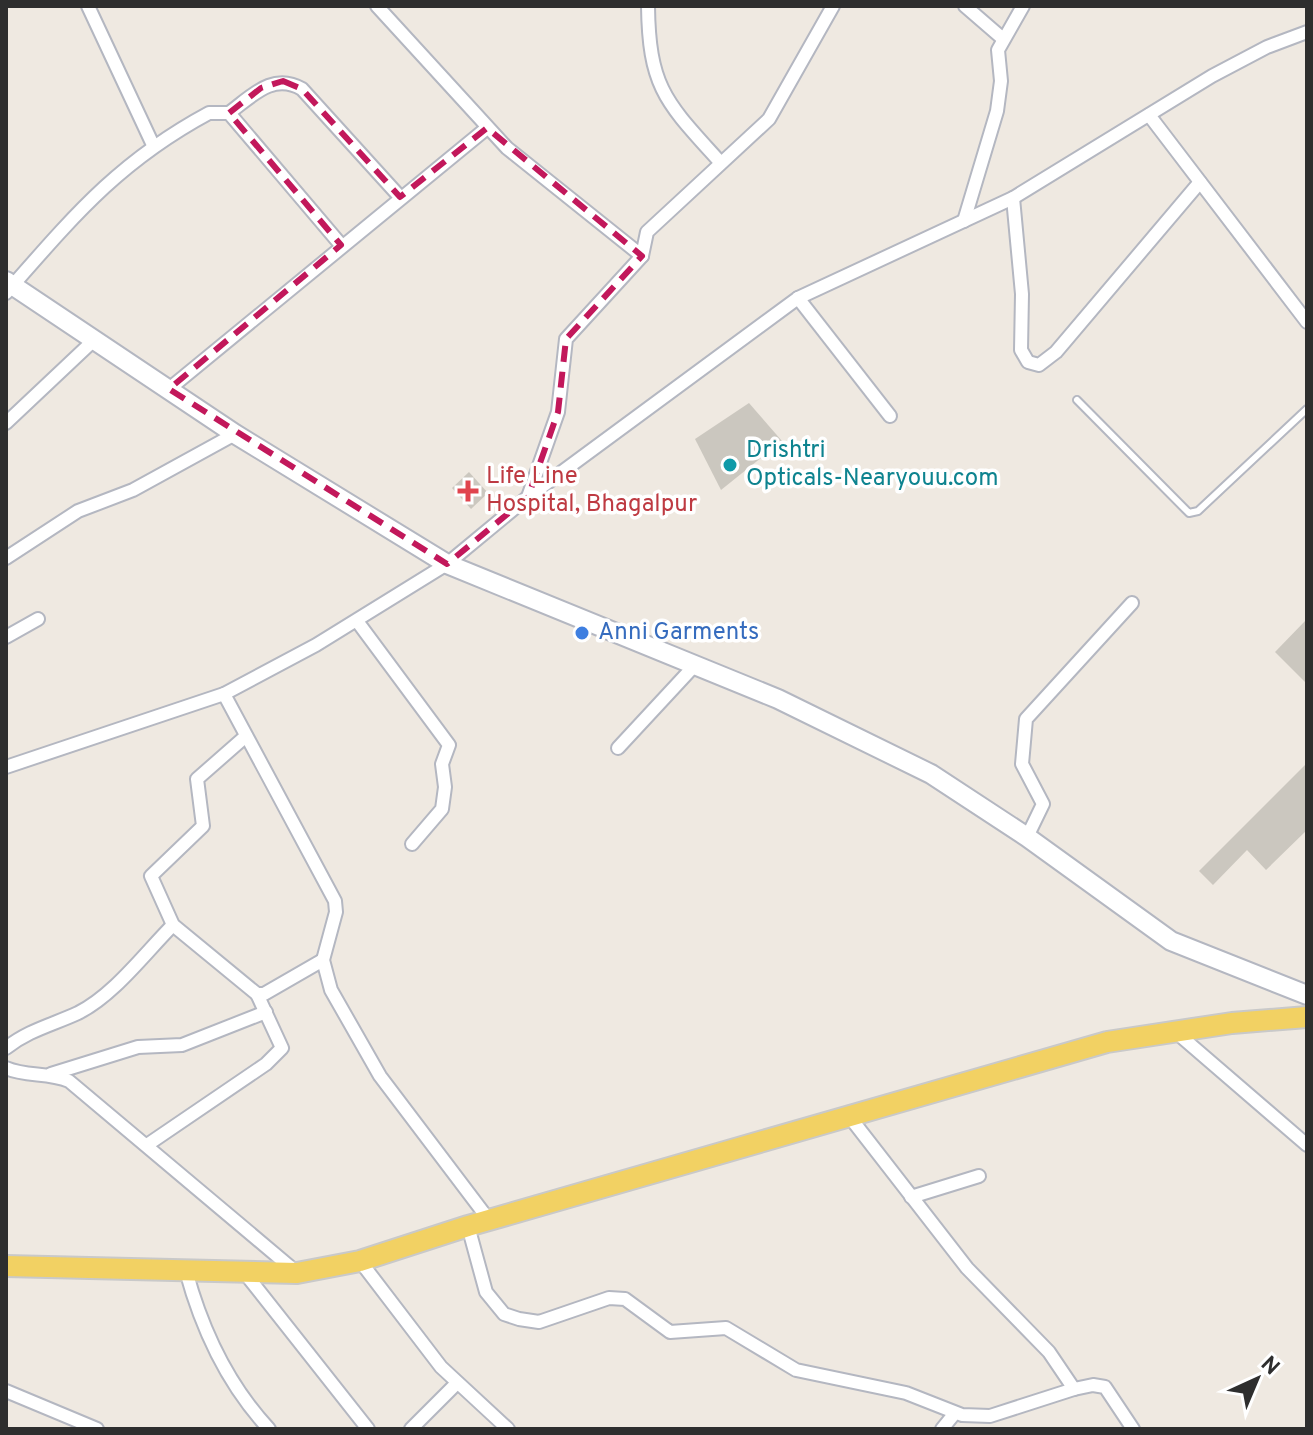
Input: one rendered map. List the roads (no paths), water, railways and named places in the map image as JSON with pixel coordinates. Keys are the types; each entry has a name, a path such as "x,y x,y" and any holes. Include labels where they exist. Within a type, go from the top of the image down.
{"main road":[{"path":"8,286 235,434 447,564 778,699 931,774 1027,837 1171,941 1307,995"},
{"path":"6,1266 297,1273 360,1261 468,1226 1107,1042 1232,1023 1307,1017"}],"street":[{"path":"88,6 153,145"},
{"path":"377,6 487,128 544,180 642,256"},
{"path":"648,6 653,66 660,88 672,108 720,162"},
{"path":"528,497 558,412 566,339 642,256 647,232 769,119 833,6"},
{"path":"965,6 1002,38"},
{"path":"964,221 997,111 1001,81 998,50 1002,38 1023,6"},
{"path":"6,767 224,694 357,621 447,564 528,497 798,298 1013,198 1267,47 1307,32"},
{"path":"8,286 85,203 153,145 209,113 229,113 261,88 283,81 302,89 400,197"},
{"path":"229,113 341,245"},
{"path":"1149,115 1307,322"},
{"path":"169,389 487,128"},
{"path":"1013,198 1022,294 1021,350 1028,362 1039,365 1056,352 1200,182"},
{"path":"798,298 890,416"},
{"path":"6,423 93,341"},
{"path":"6,558 78,511 133,490 235,434"},
{"path":"1027,837 1043,804 1022,764 1026,719 1132,603"},
{"path":"6,637 38,619"},
{"path":"357,621 449,745 442,764 445,787 442,809 412,844"},
{"path":"618,748 695,665"},
{"path":"224,694 335,901 336,912 323,960 331,990 380,1076 489,1220"},
{"path":"147,1145 266,1064 282,1048 257,994 173,925 151,876 203,826 197,779 246,736"},
{"path":"6,1048 31,1030 79,1012 111,987 173,925"},
{"path":"257,994 264,994 323,960"},
{"path":"7,1070 51,1074 138,1047 182,1045 266,1012"},
{"path":"1177,1033 1307,1145"},
{"path":"51,1074 79,1089 297,1273"},
{"path":"849,1116 967,1268 1049,1352 1074,1389"},
{"path":"911,1197 979,1176"},
{"path":"468,1226 486,1292 504,1314 539,1322 609,1298 625,1299 670,1332 726,1328 796,1370 906,1393 955,1413 990,1416 1074,1389 1093,1385 1105,1387 1133,1429"},
{"path":"360,1261 415,1337 457,1383 508,1429"},
{"path":"186,1271 198,1315 230,1378 269,1429"},
{"path":"244,1272 368,1429"},
{"path":"411,1429 457,1383"},
{"path":"6,1391 97,1429"},
{"path":"942,1429 955,1413"}],"lane":[{"path":"1077,400 1189,513 1198,511 1307,409"}],"place":[{"name":"Drishtri Opticals-Nearyouu.com","path":"730,465"},
{"name":"Life Line Hospital, Bhagalpur","path":"468,491"},
{"name":"Anni Garments","path":"582,633"}]}
